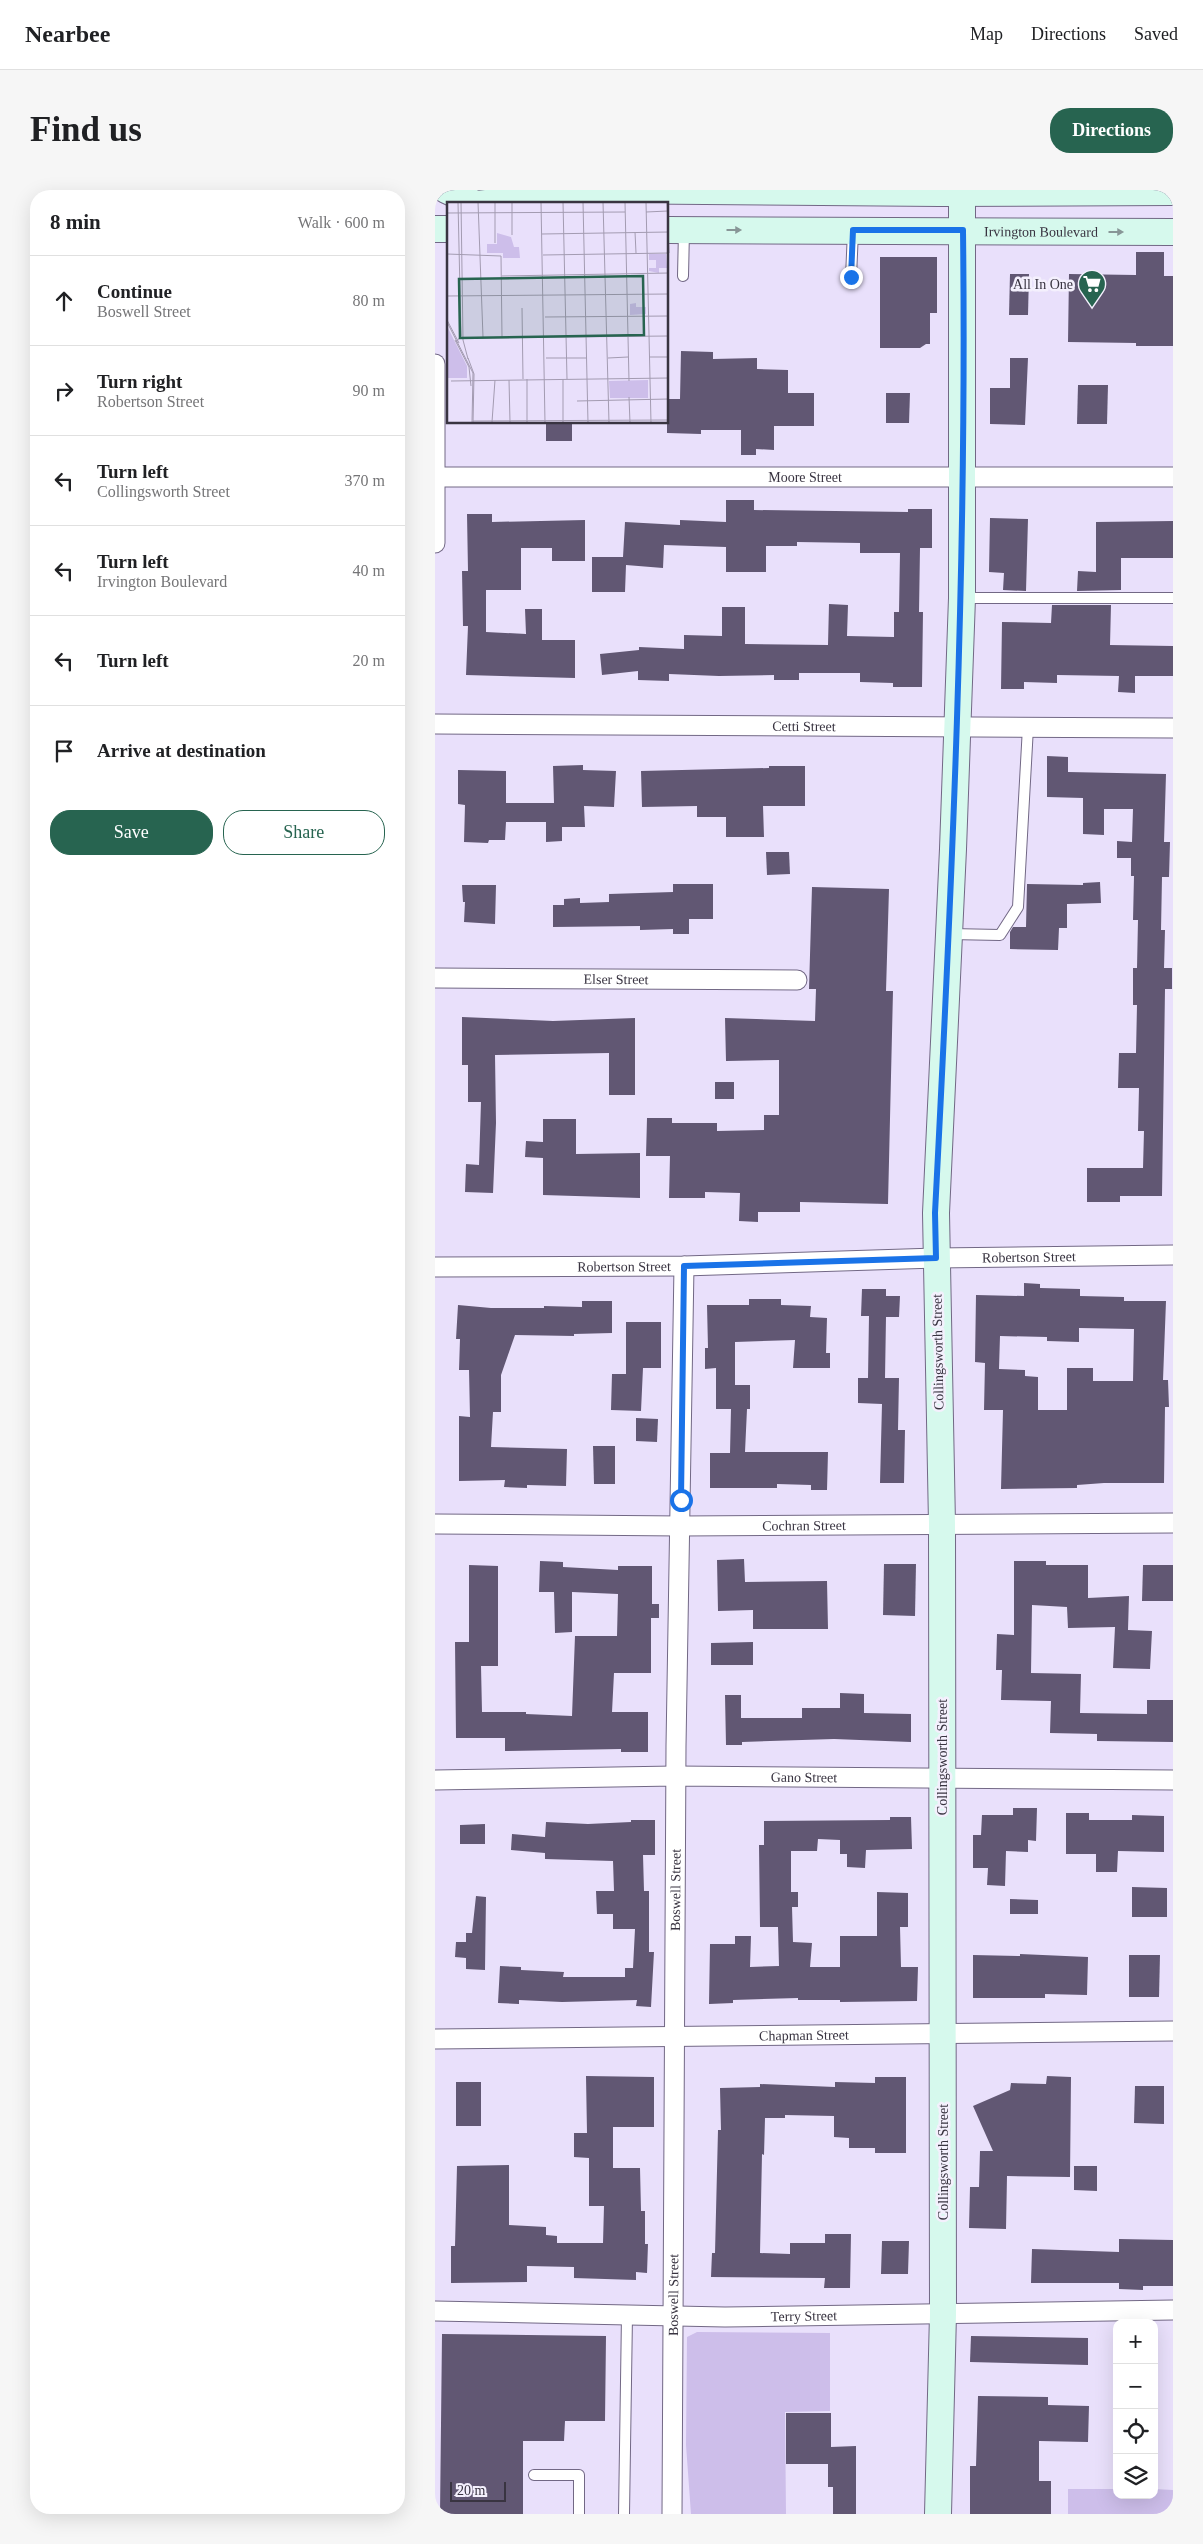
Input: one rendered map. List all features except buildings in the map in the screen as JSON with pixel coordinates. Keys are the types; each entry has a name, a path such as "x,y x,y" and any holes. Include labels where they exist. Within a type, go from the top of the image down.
{"main road":[{"path":"446,190 473,202"},
{"path":"493,202 587,190 1173,192"},
{"path":"681,230 695,190"},
{"name":"Collingsworth Street","path":"938,2514 943,2314 943,1524 935,1213 949,934 962,598 962,191"},
{"name":"Irvington Boulevard","path":"681,230 1173,232"}],"street":[{"path":"435,364 435,543"},
{"name":"Moore Street","path":"436,477 1173,477"},
{"name":"Cetti Street","path":"435,724 1173,728"},
{"name":"Elser Street","path":"435,978 797,980"},
{"name":"Robertson Street","path":"435,1267 684,1266 936,1258 1173,1255"},
{"name":"Boswell Street","path":"672,2514 675,1776 681,1526 684,1266"},
{"name":"Cochran Street","path":"435,1524 681,1526 1173,1523"},
{"name":"Gano Street","path":"435,1780 675,1776 1173,1780"},
{"name":"Chapman Street","path":"435,2039 1173,2031"},
{"name":"Terry Street","path":"435,2311 674,2316 1173,2310"}],"lane":[{"path":"681,230 683,276"},
{"path":"851,277 853,230"},
{"path":"962,598 1173,598"},
{"path":"949,934 1000,935 1019,907 1028,727"},
{"path":"624,2514 627,2315"},
{"path":"534,2475 579,2475 579,2514"}],"shaded area":[{"path":"697,2332 830,2333 830,2411 785,2412 786,2514 691,2514 686,2445 687,2337"},
{"path":"1068,2489 1113,2489 1113,2499 1158,2499 1158,2489 1173,2490 1173,2514 1068,2514"}],"place":[{"name":"All In One","path":"1092,308"}],"route":[{"path":"681,1500 684,1266 936,1258 935,1213 946,1011 962,598 963,230 853,230 851,277"}]}
